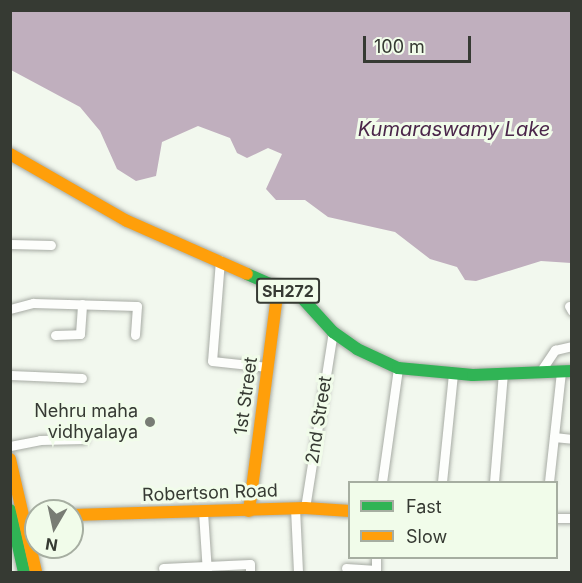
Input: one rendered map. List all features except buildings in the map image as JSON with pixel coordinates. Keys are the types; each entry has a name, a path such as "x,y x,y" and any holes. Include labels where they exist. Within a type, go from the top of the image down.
{"main road":[{"name":"SH272","path":"10,154 127,221 302,298 333,333 357,350 398,368 453,373 503,374 566,371"},
{"name":"1st Street","path":"249,511 278,287"},
{"path":"10,459 24,499"},
{"name":"Robertson Road","path":"84,515 300,508 348,511"},
{"path":"10,510 24,573"}],"street":[{"path":"10,244 51,245"},
{"path":"220,260 212,361 268,367"},
{"path":"10,309 33,303 139,307 135,335"},
{"path":"56,335 80,334 82,304"},
{"name":"2nd Street","path":"298,573 300,508 333,333"},
{"path":"540,372 555,350 572,346"},
{"path":"382,481 398,368"},
{"path":"549,481 554,437 566,371"},
{"path":"442,481 453,373"},
{"path":"494,481 503,374"},
{"path":"10,375 82,378"},
{"path":"554,437 572,439"},
{"path":"10,446 40,440 84,439"},
{"path":"203,512 206,569"},
{"path":"163,568 206,569 250,564 250,573"},
{"path":"346,568 376,571"}],"water":[{"name":"Kumaraswamy Lake","path":"10,11 571,11 571,263 541,261 476,281 465,280 457,267 430,259 395,232 328,217 305,200 276,200 266,189 282,154 268,148 247,158 237,153 230,138 198,126 162,142 156,176 136,181 117,169 100,131 80,107 11,70"}],"traffic: fast":[{"path":"247,274 302,298 333,332 357,349 398,368 473,375 572,371"},
{"path":"10,510 24,572"}],"traffic: slow":[{"path":"10,154 127,221 247,274"},
{"path":"249,511 278,287"},
{"path":"10,459 36,572"},
{"path":"84,515 305,508 348,511"}],"place":[{"name":"Nehru maha vidhyalaya","path":"150,422"}]}
